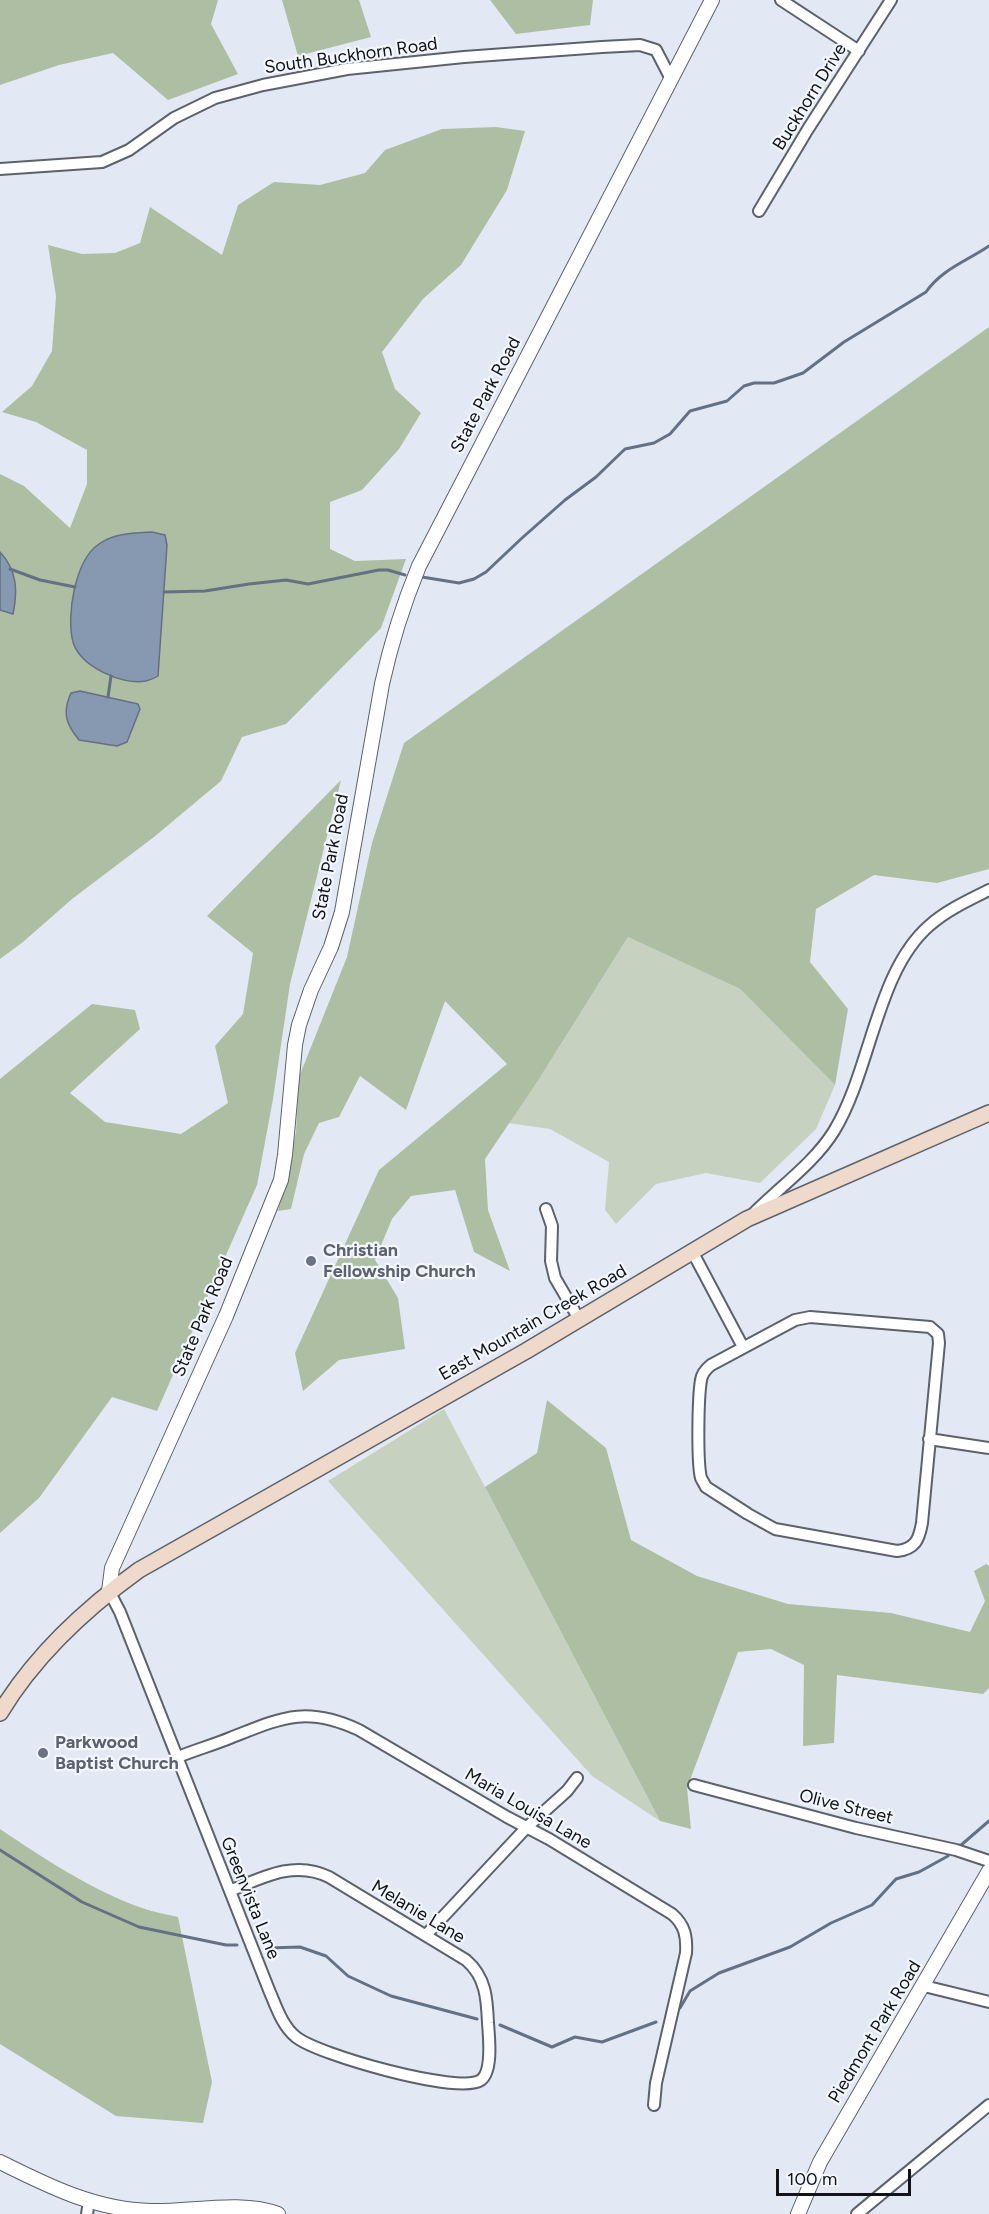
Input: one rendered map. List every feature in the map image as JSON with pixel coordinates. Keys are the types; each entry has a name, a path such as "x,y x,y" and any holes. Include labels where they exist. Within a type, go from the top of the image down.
{"main road":[{"name":"East Mountain Creek Road","path":"109,1592 139,1569 579,1319 747,1219 989,1113"},
{"path":"0,1713 49,1648 109,1592"}],"street":[{"name":"State Park Road","path":"109,1592 112,1568 221,1326 281,1180 299,1025 311,990 331,947 342,912 382,684 389,651 405,601 419,566 712,0"},
{"path":"781,0 859,51"},
{"name":"Buckhorn Drive","path":"759,211 808,129 891,0"},
{"name":"South Buckhorn Road","path":"0,169 102,162 129,150 174,118 215,98 263,85 347,69 520,53 640,45 656,50 671,79"},
{"path":"747,1219 813,1158 834,1131 852,1094 891,981 918,936 942,915 989,890"},
{"path":"546,1209 552,1226 551,1261 555,1278 579,1319"},
{"path":"692,1251 743,1347"},
{"path":"806,1317 933,1328 938,1334 939,1343 929,1439 922,1523 917,1542 911,1548 897,1551 788,1533 766,1525 706,1487 700,1474 702,1375 711,1365 743,1347 795,1320 806,1317"},
{"path":"929,1439 989,1448"},
{"name":"Greenvista Lane","path":"109,1592 120,1612 230,1891 287,2027 297,2038 312,2047 370,2067 464,2083 478,2082"},
{"name":"Maria Louisa Lane","path":"178,1757 278,1719 308,1716 329,1718 359,1730 662,1907 683,1927 686,1953 656,2083 654,2105"},
{"path":"426,1935 527,1827 567,1791 577,1778"},
{"name":"Olive Street","path":"694,1785 856,1828 956,1850 989,1861"},
{"name":"Melanie Lane","path":"230,1891 286,1870 311,1870 329,1877 466,1960 477,1970 487,2000 489,2054 487,2070 478,2082"},
{"name":"Piedmont Park Road","path":"798,2214 820,2162 989,1871"},
{"path":"924,1986 989,2002"},
{"path":"857,2214 989,2105"},
{"path":"0,2162 63,2192 88,2207 149,2211 239,2208 265,2210 278,2214"}],"green space":[{"path":"0,0 218,0 211,24 238,74 168,100 113,53 59,65 0,85"},
{"path":"282,0 359,0 371,37 298,56"},
{"path":"490,0 593,0 590,25 516,34"},
{"path":"496,127 525,131 507,190 461,265 423,299 382,352 395,389 421,413 399,449 362,490 330,502 330,549 355,561 406,559 381,628 286,724 242,737 221,781 0,959 0,474 24,486 70,528 87,484 87,450 36,422 2,412 32,386 52,351 56,296 48,245 82,254 115,253 140,243 150,207 222,255 238,205 274,182 320,185 365,173 385,150 442,129"},
{"path":"989,327 989,869 937,883 874,875 816,909 810,962 848,1009 835,1085 740,989 628,937 539,1079 485,1159 488,1210 510,1271 474,1252 455,1190 411,1196 392,1219 375,1260 398,1298 405,1349 339,1360 303,1391 295,1353 379,1170 507,1064 445,1001 406,1110 360,1076 339,1117 319,1123 304,1154 291,1209 278,1211 296,1132 299,1077 347,957 372,843 404,743"},
{"path":"341,780 290,984 273,1099 257,1185 157,1411 112,1397 39,1498 0,1533 0,1079 92,1004 135,1010 140,1029 70,1093 105,1122 181,1134 228,1103 215,1046 243,1014 253,953 207,916"},
{"path":"628,937 740,989 835,1085 816,1129 760,1183 706,1173 656,1184 616,1224 605,1210 609,1162 550,1129 508,1123 539,1079"},
{"path":"547,1400 606,1448 631,1540 697,1576 788,1604 891,1613 970,1632 985,1601 974,1571 986,1564 989,1566 989,1688 983,1694 837,1675 834,1743 803,1746 804,1665 771,1649 738,1652 687,1788 691,1829 660,1821 485,1487 537,1453"},
{"path":"444,1409 660,1821 592,1776 328,1481"},
{"path":"0,1829 51,1862 123,1901 178,1917 212,2082 203,2123 116,2116 0,2044"}],"water":[{"path":"152,532 165,535 167,545 158,676 136,682 103,672 84,659 77,651 71,631 72,604 78,575 84,562 99,544 105,540 131,533"},
{"path":"0,552 10,566 15,581 13,614 0,610"},
{"path":"80,691 138,704 140,709 127,742 117,746 79,740 68,723 66,712 71,693"}],"waterway":[{"path":"422,577 459,583 474,579 486,572 625,449 654,443 670,434 690,411 727,401 744,386 754,383 774,383 803,373 844,342 926,292 947,271 989,246"},
{"path":"10,569 40,580 75,587"},
{"path":"164,592 205,591 286,580 308,584 379,570 405,575"},
{"path":"108,697 111,676"},
{"path":"960,1846 989,1821"},
{"path":"0,1850 82,1902 139,1927 226,1945 237,1945"},
{"path":"680,2008 690,1991 719,1973 790,1947 831,1923 872,1905 896,1879 919,1872 948,1856"},
{"path":"268,1948 300,1947 326,1956 348,1976 391,1996 477,2019"},
{"path":"500,2025 552,2047 575,2037 602,2042 656,2022"}],"place":[{"name":"Christian Fellowship Church","path":"311,1261"},
{"name":"Parkwood Baptist Church","path":"43,1753"}]}
